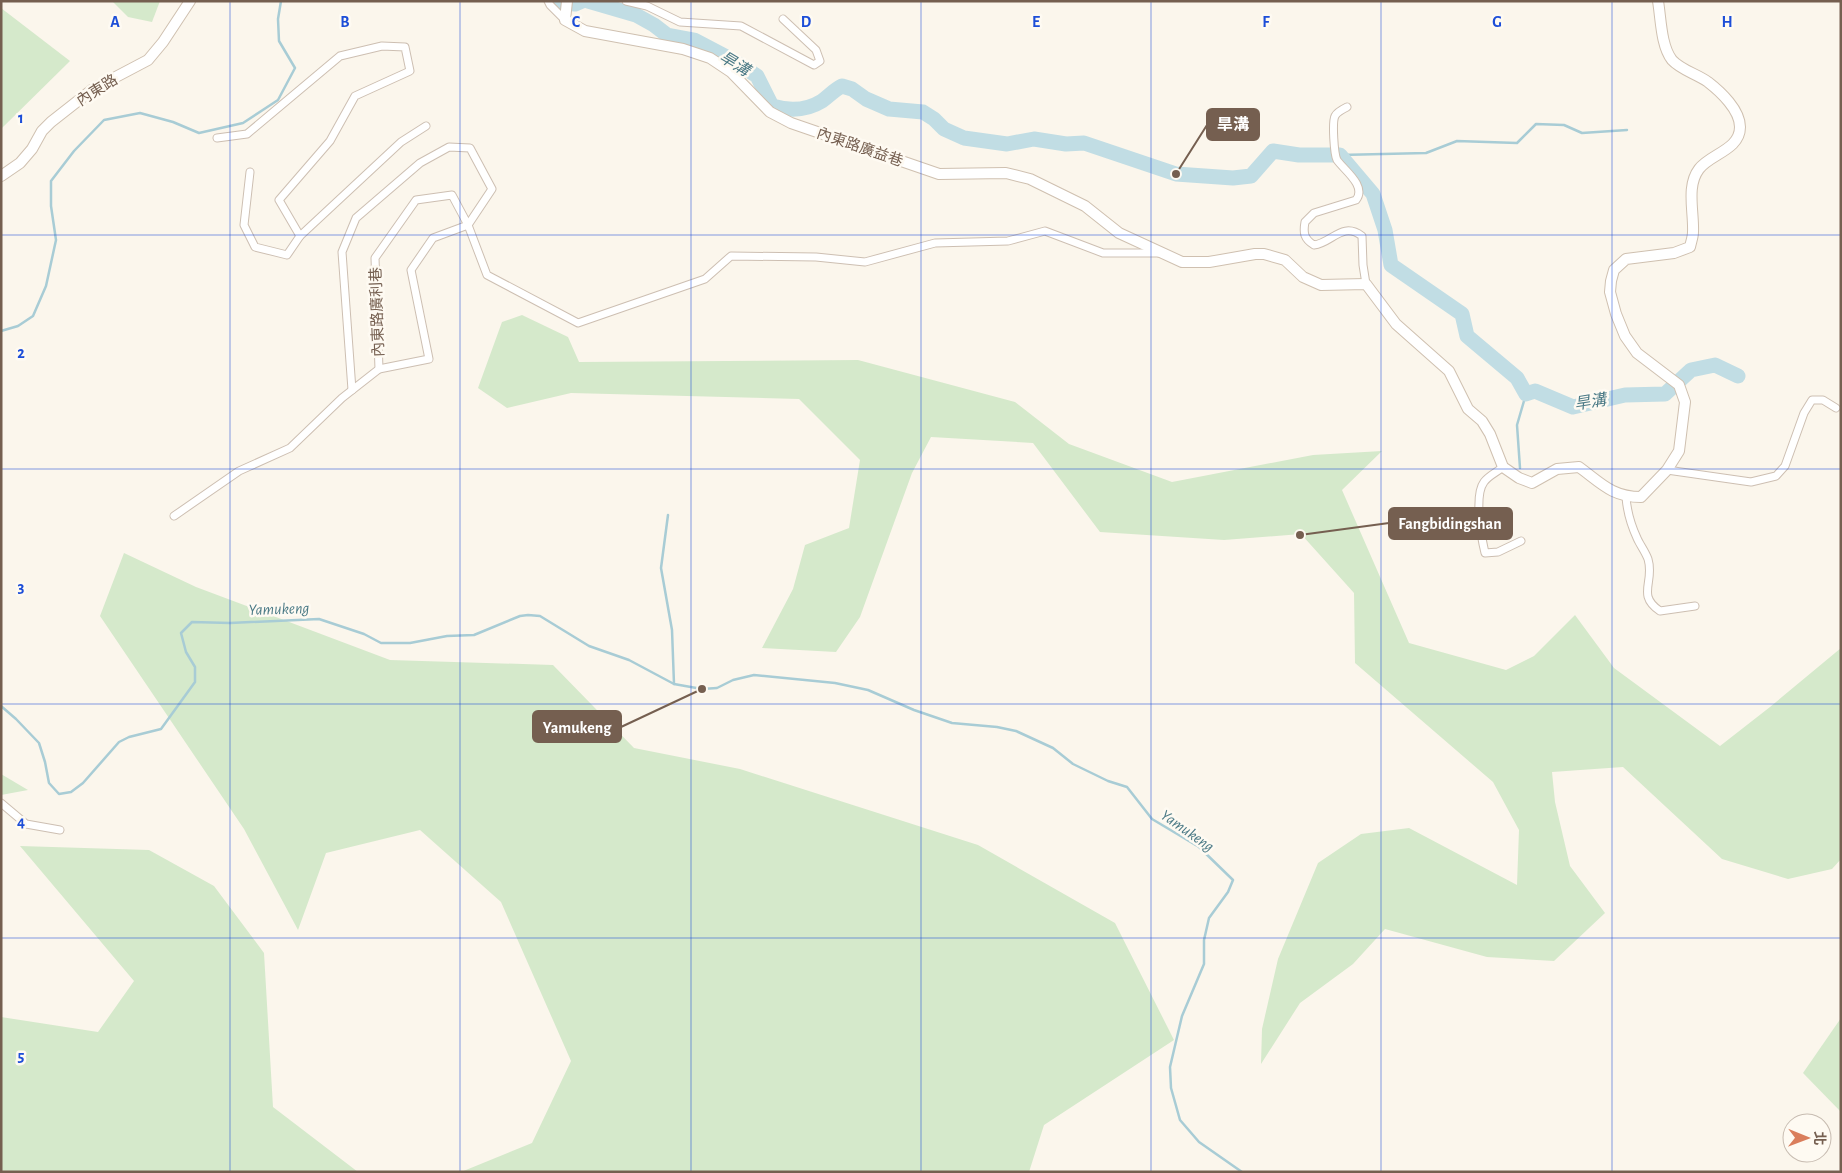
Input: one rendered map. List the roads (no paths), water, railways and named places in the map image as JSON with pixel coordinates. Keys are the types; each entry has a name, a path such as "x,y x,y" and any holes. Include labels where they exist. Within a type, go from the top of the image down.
{"street":[{"name":"內東路","path":"1,176 20,163 32,149 42,131 93,89 139,65 152,56 190,1"},
{"name":"內東路廣益巷","path":"548,1 565,20 585,31 683,49 710,58 731,72 770,112 791,123 939,174 1006,173 1030,179 1085,206 1119,233 1182,262 1209,262 1264,254 1285,260 1303,277 1321,286 1366,284"},
{"path":"565,20 567,1"},
{"path":"626,1 647,6 680,22 741,26 814,65 820,61 816,50 783,20"},
{"path":"1348,107 1338,113 1334,120 1335,154 1354,181 1360,192 1359,196 1356,200 1314,214 1305,222 1304,235 1307,241 1314,245 1320,244 1334,235 1351,230 1362,236 1366,284 1396,324 1449,371 1468,409 1482,421 1490,434 1503,467 1532,484 1557,469 1579,467 1608,490 1626,497 1641,497 1667,470 1679,451 1685,402 1680,385 1637,354 1625,336 1610,292 1611,281 1614,270 1626,259 1674,253 1690,247 1693,234 1692,186 1698,170 1731,146 1737,138 1740,127 1734,107 1708,82 1678,65 1672,59 1666,48 1658,1"},
{"path":"217,138 247,134 340,56 382,46 405,46 410,71 355,96 330,141 279,200 300,236"},
{"path":"250,172 244,225 255,247 287,255 300,236 401,142 426,126"},
{"path":"352,390 342,252 356,218 420,163 449,147 470,148 492,189 468,225 434,238 411,270 428,359 379,369"},
{"name":"內東路廣利巷","path":"174,516 239,471 290,448 352,390 379,369 375,258 416,200 452,195 468,225 487,275 578,323 705,279 732,256"},
{"name":"內東路廣益巷","path":"732,256 816,257 865,262 935,243 1008,241 1045,231 1103,252 1164,253"},
{"path":"1667,470 1751,482 1776,476 1785,466 1804,413 1812,400 1823,400 1836,408"},
{"path":"1503,467 1484,482 1481,491 1479,526 1485,552 1498,552 1521,541"},
{"path":"1626,497 1627,511 1634,532 1648,559 1650,572 1647,596 1649,602 1660,611 1695,606"},
{"path":"1,803 26,824 60,830"}],"waterway":[{"path":"1,331 18,326 33,316 46,286 56,240 51,206 51,181 74,151 104,120 140,113 173,122 199,133 243,123 278,100 295,68 279,41 278,19 281,1"},
{"name":"旱溝","path":"561,1 562,3 575,4 582,1"},
{"name":"旱溝","path":"588,1 636,15 667,35 694,40 734,61 757,76 772,106 778,108 797,109 810,107 822,101 842,86 852,89 866,99 889,109 923,112 944,129 964,138 1007,144 1034,139 1066,144 1084,143 1176,174 1233,178 1251,176 1273,151 1299,155 1340,155 1373,194 1385,230 1391,265 1462,314 1467,336 1517,378 1526,394 1535,391 1573,407 1625,395 1665,394 1691,370 1715,365 1738,376"},
{"path":"1340,155 1426,153 1457,141 1517,143 1536,124 1564,125 1582,133 1627,130"},
{"path":"1520,468 1517,425 1526,394"},
{"path":"668,515 661,568 672,630 674,684"},
{"name":"Yamukeng","path":"1,706 39,743 49,783 59,794 71,792 83,783 119,742 129,737 161,729 195,682 195,667 186,652 181,633 192,622 230,623 319,619 364,634 381,643 410,643 447,636 474,635 520,616 528,615 540,616 589,646 629,660 674,684 702,689 717,688 733,680 754,675 835,683 868,690 914,710 952,723 997,727 1016,731 1053,748 1073,764 1108,781 1127,787 1152,819 1199,847 1233,880 1228,892 1209,918 1204,940 1204,964 1182,1016 1170,1067 1171,1088 1180,1120 1199,1142 1242,1172"}],"place":[{"name":"旱溝","path":"1176,174"},
{"name":"Fangbidingshan","path":"1300,535"},
{"name":"Yamukeng","path":"702,689"}]}
